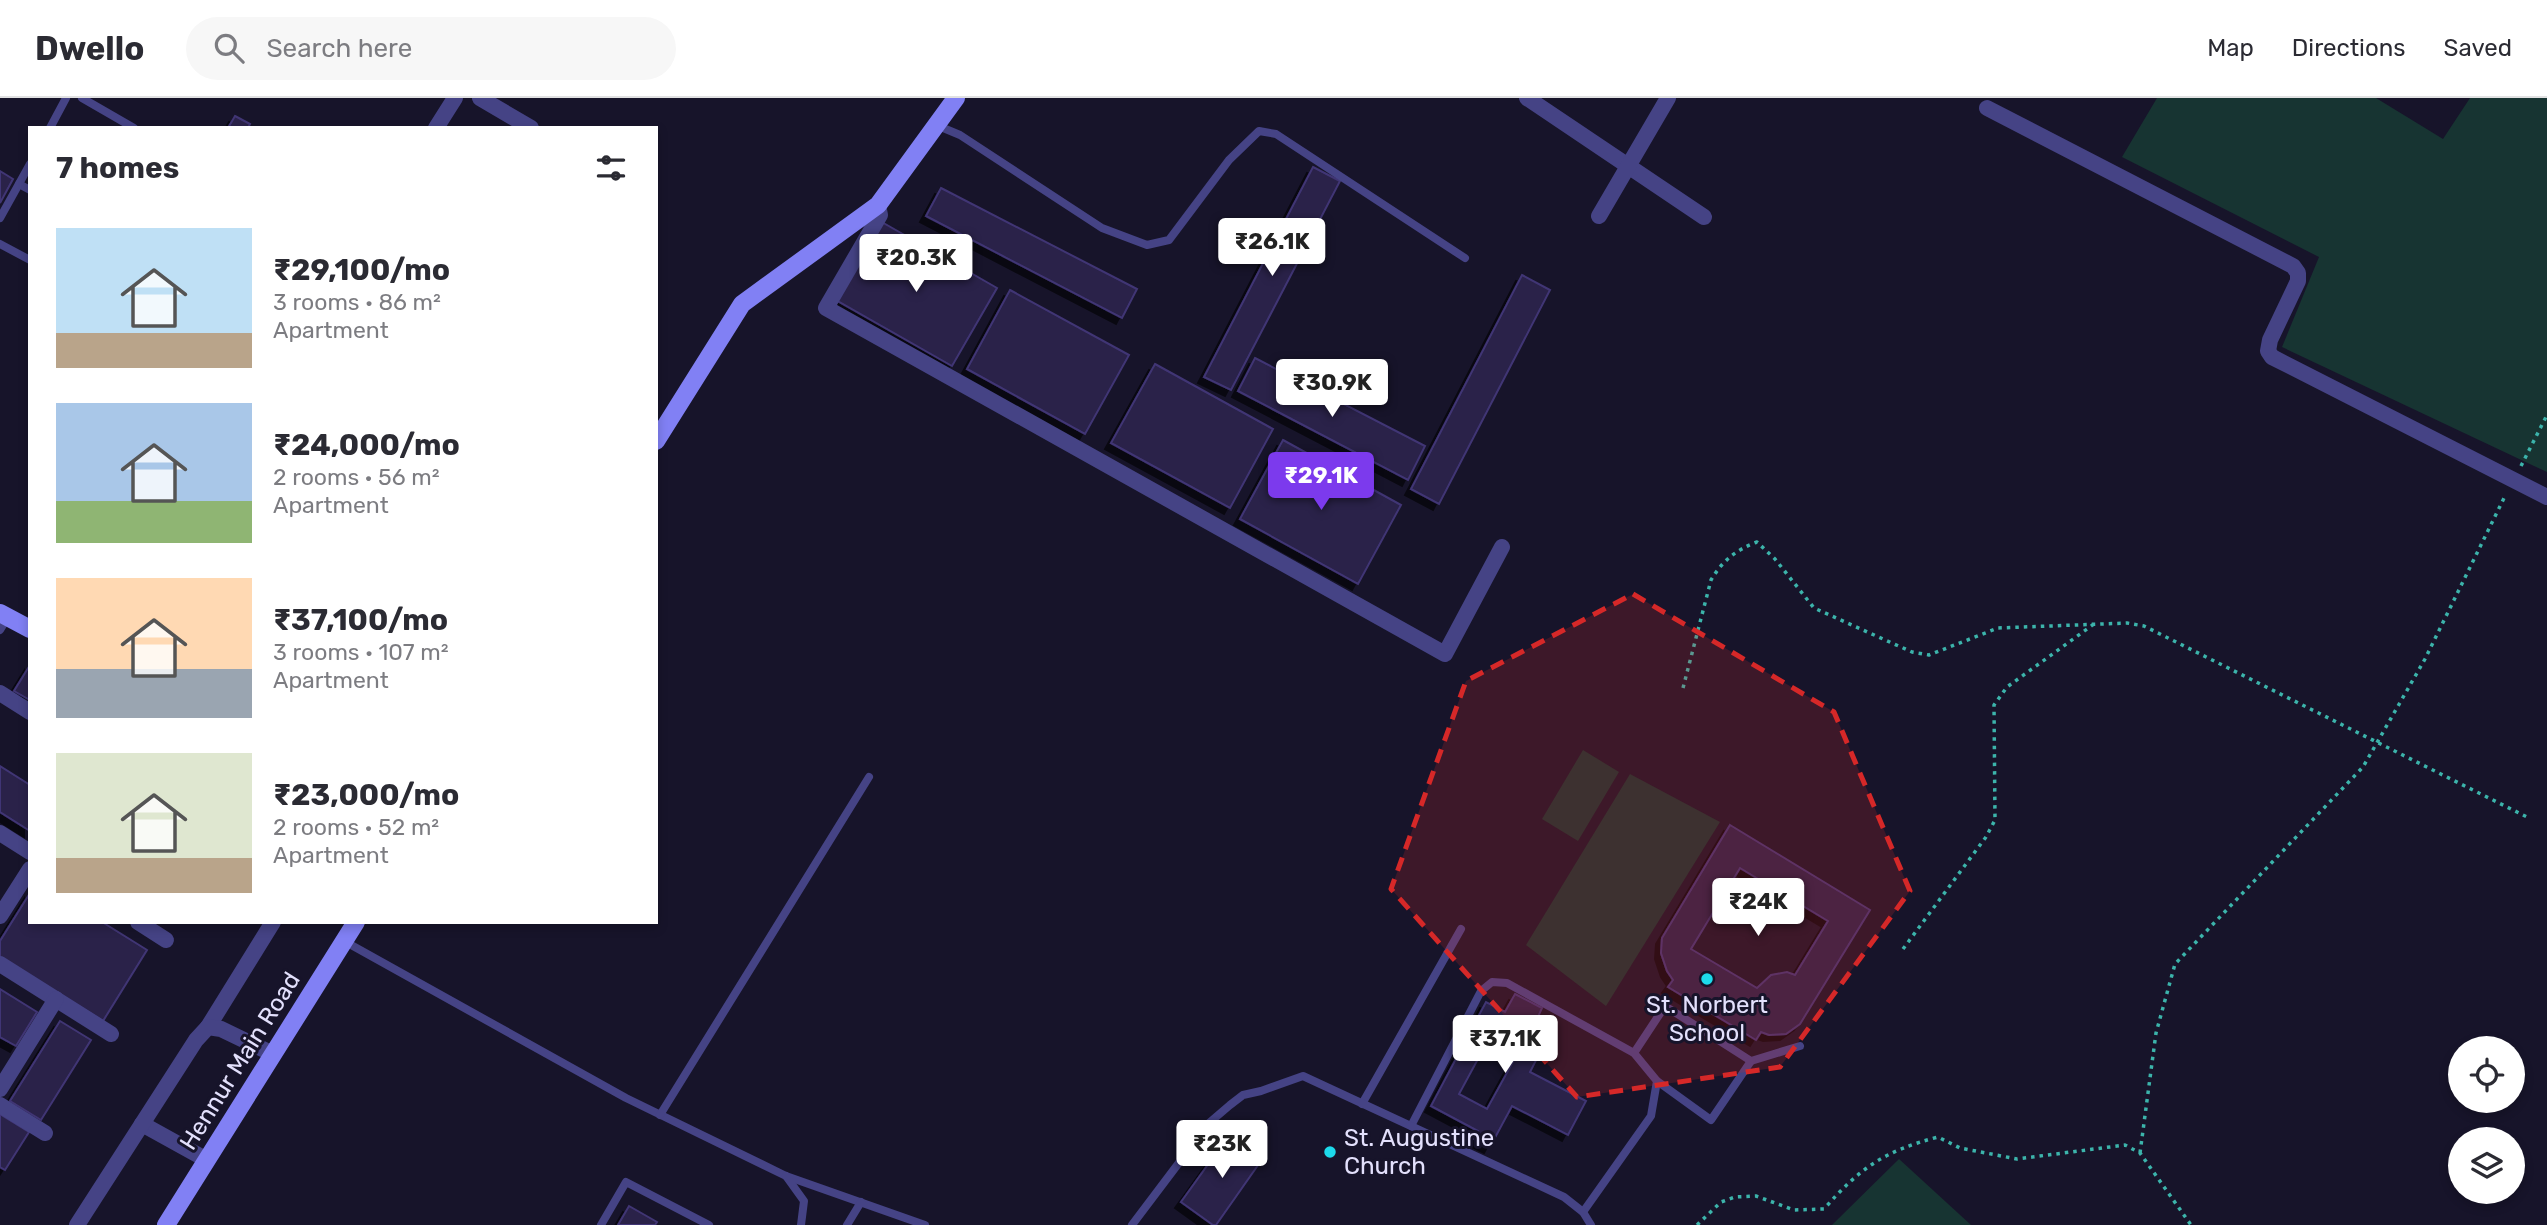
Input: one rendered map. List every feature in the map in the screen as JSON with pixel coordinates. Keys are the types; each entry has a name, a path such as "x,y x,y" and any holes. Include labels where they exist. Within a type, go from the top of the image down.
{"main road":[{"path":"658,439 742,304 878,205 956,98"},
{"path":"3,620 28,628"},
{"name":"Hennur Main Road","path":"166,1225 355,924"}],"street":[{"path":"437,126 455,98"},
{"path":"480,98 528,126"},
{"path":"1527,98 1704,216"},
{"path":"1599,216 1668,98"},
{"path":"1987,108 2293,266 2298,273 2298,281 2270,340 2268,351 2272,357 2547,497"},
{"path":"878,205 880,215 826,308 1445,654 1502,547"},
{"path":"0,693 28,711"},
{"path":"0,833 28,851"},
{"path":"0,916 28,872"},
{"path":"141,924 166,940"},
{"path":"76,1225 196,1040 208,1027 272,924"},
{"path":"0,964 111,1034"},
{"path":"0,1089 56,999"},
{"path":"208,1027 221,1029 273,1054"},
{"path":"0,1105 45,1133"},
{"path":"142,1124 207,1160"}],"lane":[{"path":"51,126 66,98"},
{"path":"82,98 131,126"},
{"path":"936,125 960,135 1102,228 1147,245 1169,240 1229,160 1259,131 1276,134 1465,258"},
{"path":"0,218 28,168"},
{"path":"19,184 28,189"},
{"path":"0,244 28,259"},
{"path":"660,1115 869,777"},
{"path":"1362,1104 1461,929"},
{"path":"344,942 660,1115 786,1175 925,1225"},
{"path":"1411,1126 1481,991 1492,982 1507,983 1634,1053 1657,1081 1711,1120 1751,1061 1800,1046"},
{"path":"1634,1053 1665,1006 1751,1061"},
{"path":"1132,1225 1209,1123 1243,1095 1303,1076 1564,1197 1583,1212 1591,1225"},
{"path":"1583,1212 1651,1116 1657,1081"},
{"path":"786,1175 804,1201 801,1225"},
{"path":"601,1225 626,1182 709,1225"},
{"path":"847,1225 861,1202"}],"path":[{"path":"2140,1153 2156,1032 2175,964 2363,767 2425,659 2547,415"},
{"path":"1683,688 1711,580 1718,567 1736,550 1757,542 1775,559 1814,608 1912,652 1929,655 1998,628 2127,623 2144,626 2527,817"},
{"path":"1903,949 1986,837 1995,820 1994,705 2007,687 2094,624"},
{"path":"1698,1225 1721,1202 1735,1197 1756,1196 1794,1209 1824,1209 1844,1186 1876,1159 1905,1146 1938,1137 1960,1148 2017,1159 2126,1145 2140,1153 2191,1225"}],"highlighted area":[{"path":"1633,594 1834,712 1910,891 1780,1067 1577,1097 1391,889 1466,681"}],"green space":[{"path":"2157,98 2376,98 2443,139 2470,98 2547,98 2547,472 2282,347 2319,257 2122,157"},
{"path":"1583,750 1619,772 1578,841 1542,819"},
{"path":"1630,774 1720,822 1606,1006 1526,945"},
{"path":"1899,1159 1971,1225 1832,1225"}],"building":[{"path":"235,116 250,124 249,126 229,126"},
{"path":"1313,167 1340,181 1231,390 1204,377"},
{"path":"0,171 13,179 0,203"},
{"path":"941,188 1137,289 1122,318 926,216"},
{"path":"880,221 997,288 952,366 836,300"},
{"path":"1522,275 1550,290 1439,504 1411,489"},
{"path":"1010,290 1129,355 1085,434 967,369"},
{"path":"1255,358 1425,446 1408,480 1238,391"},
{"path":"1155,364 1273,429 1230,508 1111,443"},
{"path":"1283,440 1401,505 1358,584 1240,519"},
{"path":"28,668 28,699 14,691"},
{"path":"0,766 28,784 28,830 0,812"},
{"path":"1730,825 1870,910 1800,1024 1786,1034 1769,1035 1761,1032 1756,1040 1668,987 1673,980 1661,953 1662,938","holes":["1740,868 1828,921 1795,975 1787,972 1771,975 1757,988 1691,949"]},
{"path":"28,896 28,924 105,924 147,950 103,1021 0,957 0,941"},
{"path":"0,989 37,1012 16,1046 0,1037"},
{"path":"1515,994 1542,1008 1537,1019 1553,1027 1530,1072 1586,1101 1568,1135 1512,1106 1490,1147 1474,1139 1478,1131 1431,1106 1486,1002 1505,1012","holes":["1491,1035 1519,1051 1487,1109 1459,1094"]},
{"path":"60,1021 91,1040 41,1120 10,1101"},
{"path":"0,1114 29,1132 5,1170 0,1167"},
{"path":"1230,1134 1263,1158 1216,1225 1213,1225 1181,1202"},
{"path":"629,1206 657,1222 655,1225 618,1225"}],"place":[{"name":"St. Norbert School","path":"1707,979"},
{"name":"St. Augustine Church","path":"1330,1152"}]}
